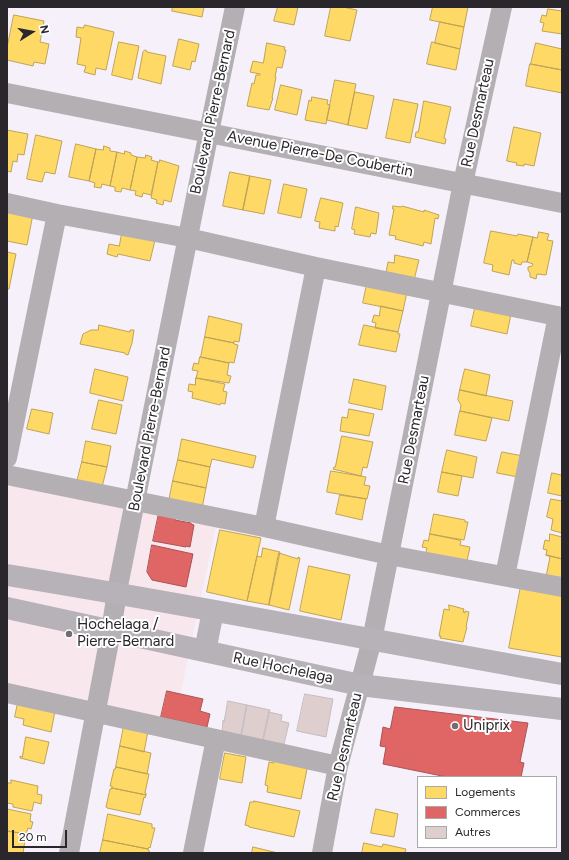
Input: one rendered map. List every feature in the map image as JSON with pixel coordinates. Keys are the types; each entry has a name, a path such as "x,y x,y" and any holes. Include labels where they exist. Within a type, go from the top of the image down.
{"main road":[{"path":"7,575 117,593 562,674"},
{"name":"Rue Hochelaga","path":"7,608 360,685 562,709"},
{"path":"205,651 213,611"}],"street":[{"name":"Boulevard Pierre-Bernard","path":"69,853 135,501 208,132 235,7"},
{"name":"Rue Desmarteau","path":"322,853 338,766 372,640 463,183 502,7"},
{"name":"Avenue Pierre-De Coubertin","path":"7,93 562,203"},
{"path":"7,203 57,214 188,238 316,267 560,317 505,576"},
{"path":"7,458 57,214"},
{"path":"264,527 316,267"},
{"path":"7,475 264,527 389,555 562,587"},
{"path":"7,693 338,766"},
{"path":"193,853 216,739"}],"shaded area":[{"path":"7,471 217,521 175,720 7,693"}],"building: Logements":[{"path":"173,7 204,7 202,17 172,11"},
{"path":"278,7 298,7 294,25 274,21"},
{"path":"331,7 343,7 357,10 350,41 325,36"},
{"path":"433,7 468,7 464,27 430,20"},
{"path":"548,9 562,11 562,34 542,31 544,23 540,22 542,15 546,16"},
{"path":"14,15 44,21 40,42 49,44 45,64 34,62 33,66 7,60 7,48"},
{"path":"440,22 464,27 460,49 435,43"},
{"path":"85,25 114,32 106,70 96,68 95,75 84,72 86,66 77,64 81,38 76,37 77,27 83,28"},
{"path":"179,39 199,44 195,62 192,61 190,70 173,66"},
{"path":"119,42 139,46 132,80 112,75"},
{"path":"432,42 460,49 456,70 427,64"},
{"path":"267,43 285,47 284,50 286,50 282,68 277,67 273,98 269,110 247,106 252,83 254,84 256,75 260,75 250,72 253,61 263,63"},
{"path":"536,43 562,49 562,70 531,64"},
{"path":"145,50 147,52 166,56 161,84 138,78 143,52"},
{"path":"530,64 562,70 562,93 526,86"},
{"path":"335,80 356,84 348,125 327,120"},
{"path":"281,85 302,90 297,115 275,110"},
{"path":"355,92 374,96 367,129 348,125"},
{"path":"312,97 328,100 327,104 330,105 326,124 305,120 309,100 311,101"},
{"path":"394,99 418,104 410,143 386,138"},
{"path":"424,101 451,107 444,138 446,139 445,144 415,137 416,132 418,132"},
{"path":"514,127 541,133 534,166 524,164 524,166 516,165 517,163 507,161"},
{"path":"7,130 28,134 24,155 18,154 17,162 13,161 11,172 7,171"},
{"path":"36,135 62,141 55,174 45,172 42,182 27,179"},
{"path":"76,144 96,149 89,181 69,177"},
{"path":"104,146 110,148 110,151 117,152 110,186 102,184 101,188 94,187 95,183 89,181 96,149 103,150"},
{"path":"125,151 137,157 130,190 122,188 121,192 115,191 115,187 110,186 117,152 124,154"},
{"path":"146,155 152,157 151,160 158,162 151,195 143,193 142,197 135,195 136,191 130,190 137,157 145,158"},
{"path":"160,160 179,166 171,202 164,200 163,205 156,203 157,200 151,198 158,162"},
{"path":"230,172 250,176 243,210 223,206"},
{"path":"250,176 271,180 264,214 243,210"},
{"path":"284,184 307,189 301,218 278,213"},
{"path":"321,198 343,203 338,227 335,226 335,231 319,228 320,222 315,221"},
{"path":"393,206 402,206 424,212 424,210 439,215 438,219 435,218 431,244 424,242 423,246 395,239 396,236 389,235 394,209"},
{"path":"356,207 379,213 376,234 371,233 370,237 354,234 355,230 352,229"},
{"path":"7,209 33,214 27,245 7,241"},
{"path":"491,231 517,236 518,234 533,237 527,262 522,262 521,265 514,263 514,260 512,260 509,275 492,271 493,265 484,263"},
{"path":"539,232 549,234 547,240 553,241 546,275 537,274 536,279 530,277 528,270 528,267 532,266 533,264 527,262 533,237 537,238"},
{"path":"122,233 155,240 150,261 118,254 117,257 107,254 109,244 119,246"},
{"path":"7,252 16,254 9,289 7,289"},
{"path":"395,255 419,260 414,280 386,273 388,262 394,263"},
{"path":"367,284 407,292 403,311 363,303"},
{"path":"476,304 511,314 507,334 471,326"},
{"path":"381,306 403,311 398,332 375,328 376,323 372,322 374,315 379,316"},
{"path":"209,316 242,324 239,342 234,341 234,343 205,337"},
{"path":"99,325 130,332 130,330 134,330 128,355 125,353 80,344 83,334 91,330 98,330"},
{"path":"364,325 398,332 398,334 400,334 396,352 359,345"},
{"path":"205,337 238,345 234,363 201,357"},
{"path":"200,357 229,363 227,375 231,376 229,383 196,378 198,371 192,370 194,363 198,364"},
{"path":"95,369 128,377 123,401 90,393"},
{"path":"465,369 490,375 486,396 460,390"},
{"path":"196,378 225,384 223,391 227,392 225,404 221,403 220,405 192,398 193,392 188,391 189,384 195,385"},
{"path":"354,379 386,386 382,410 349,403"},
{"path":"460,390 513,401 509,421 460,411 461,405 458,400"},
{"path":"99,400 122,405 116,434 92,429"},
{"path":"32,409 53,413 49,434 27,429"},
{"path":"349,409 374,414 369,436 340,431 342,417 347,418"},
{"path":"460,411 492,418 486,441 455,435"},
{"path":"342,436 373,442 367,468 363,467 361,476 333,469 335,467"},
{"path":"182,439 256,456 253,468 212,459 210,467 178,460"},
{"path":"86,441 111,446 107,467 82,462"},
{"path":"447,450 477,457 473,478 442,472"},
{"path":"502,452 523,456 518,477 497,473"},
{"path":"178,460 210,467 206,488 173,481"},
{"path":"82,462 107,467 102,487 77,482"},
{"path":"331,471 366,477 364,485 370,486 367,499 327,492"},
{"path":"442,472 462,476 458,496 438,492"},
{"path":"552,473 562,475 562,496 548,493"},
{"path":"173,481 206,488 202,508 169,501"},
{"path":"340,495 366,499 362,520 336,514"},
{"path":"551,499 562,501 562,533 551,530 553,519 547,517"},
{"path":"434,514 465,520 465,522 468,522 464,540 430,534"},
{"path":"220,530 261,538 247,601 207,592"},
{"path":"430,534 459,540 461,541 460,545 470,547 467,561 425,555 427,548 422,547 424,540 428,541"},
{"path":"550,534 562,537 562,559 546,555 547,550 543,549 545,540 549,541"},
{"path":"263,548 280,552 269,605 247,601 257,556 261,557"},
{"path":"279,553 298,559 298,557 300,558 289,610 269,605"},
{"path":"546,555 562,559 562,581 546,577 550,557"},
{"path":"309,566 350,575 341,620 300,611"},
{"path":"521,586 562,595 562,657 509,648"},
{"path":"449,605 464,609 463,612 465,613 465,611 469,612 463,642 440,638 441,636 439,636 444,609 449,610"},
{"path":"18,703 55,711 51,732 23,725 24,719 15,717"},
{"path":"124,726 148,731 144,752 120,746"},
{"path":"26,737 49,742 44,764 20,758 20,756 22,757"},
{"path":"120,746 151,753 147,774 116,767"},
{"path":"225,753 246,757 242,783 220,779"},
{"path":"275,757 308,764 301,799 267,792 268,786 265,785 269,762 273,763"},
{"path":"116,767 149,774 145,793 146,795 112,788 112,786 110,786 114,769"},
{"path":"11,780 38,786 37,794 42,795 41,804 34,802 32,811 13,807 13,804 7,803 7,783 11,783"},
{"path":"112,788 146,795 145,798 144,797 140,815 107,808 110,789"},
{"path":"254,801 300,811 294,837 245,825 250,802"},
{"path":"7,809 31,814 30,821 33,822 31,829 28,828 26,834 7,831"},
{"path":"376,809 398,814 394,837 371,833"},
{"path":"108,814 152,824 152,828 155,828 150,848 149,847 148,849 103,840"},
{"path":"7,831 26,834 23,853 7,853"},
{"path":"103,840 148,849 150,853 100,853"},
{"path":"364,843 382,847 383,844 406,849 405,853 362,853"},
{"path":"253,847 278,853 252,853"}],"building: Commerces":[{"path":"159,513 175,516 175,520 194,525 190,547 153,541"},
{"path":"152,545 193,554 186,587 152,580 147,572"},
{"path":"167,691 203,699 200,711 210,714 207,727 161,717"},
{"path":"395,707 528,723 520,762 524,763 521,776 442,776 383,764 386,747 380,746 383,727 390,729"}],"building: Autres":[{"path":"305,694 333,699 326,737 297,731"},
{"path":"228,701 247,705 241,737 222,733 223,720 224,721"},
{"path":"247,705 270,710 263,741 241,737"},
{"path":"269,712 282,715 281,721 289,723 284,744 263,740"}],"place":[{"name":"Hochelaga / Pierre-Bernard","path":"69,634"},
{"name":"Uniprix","path":"455,726"}]}
